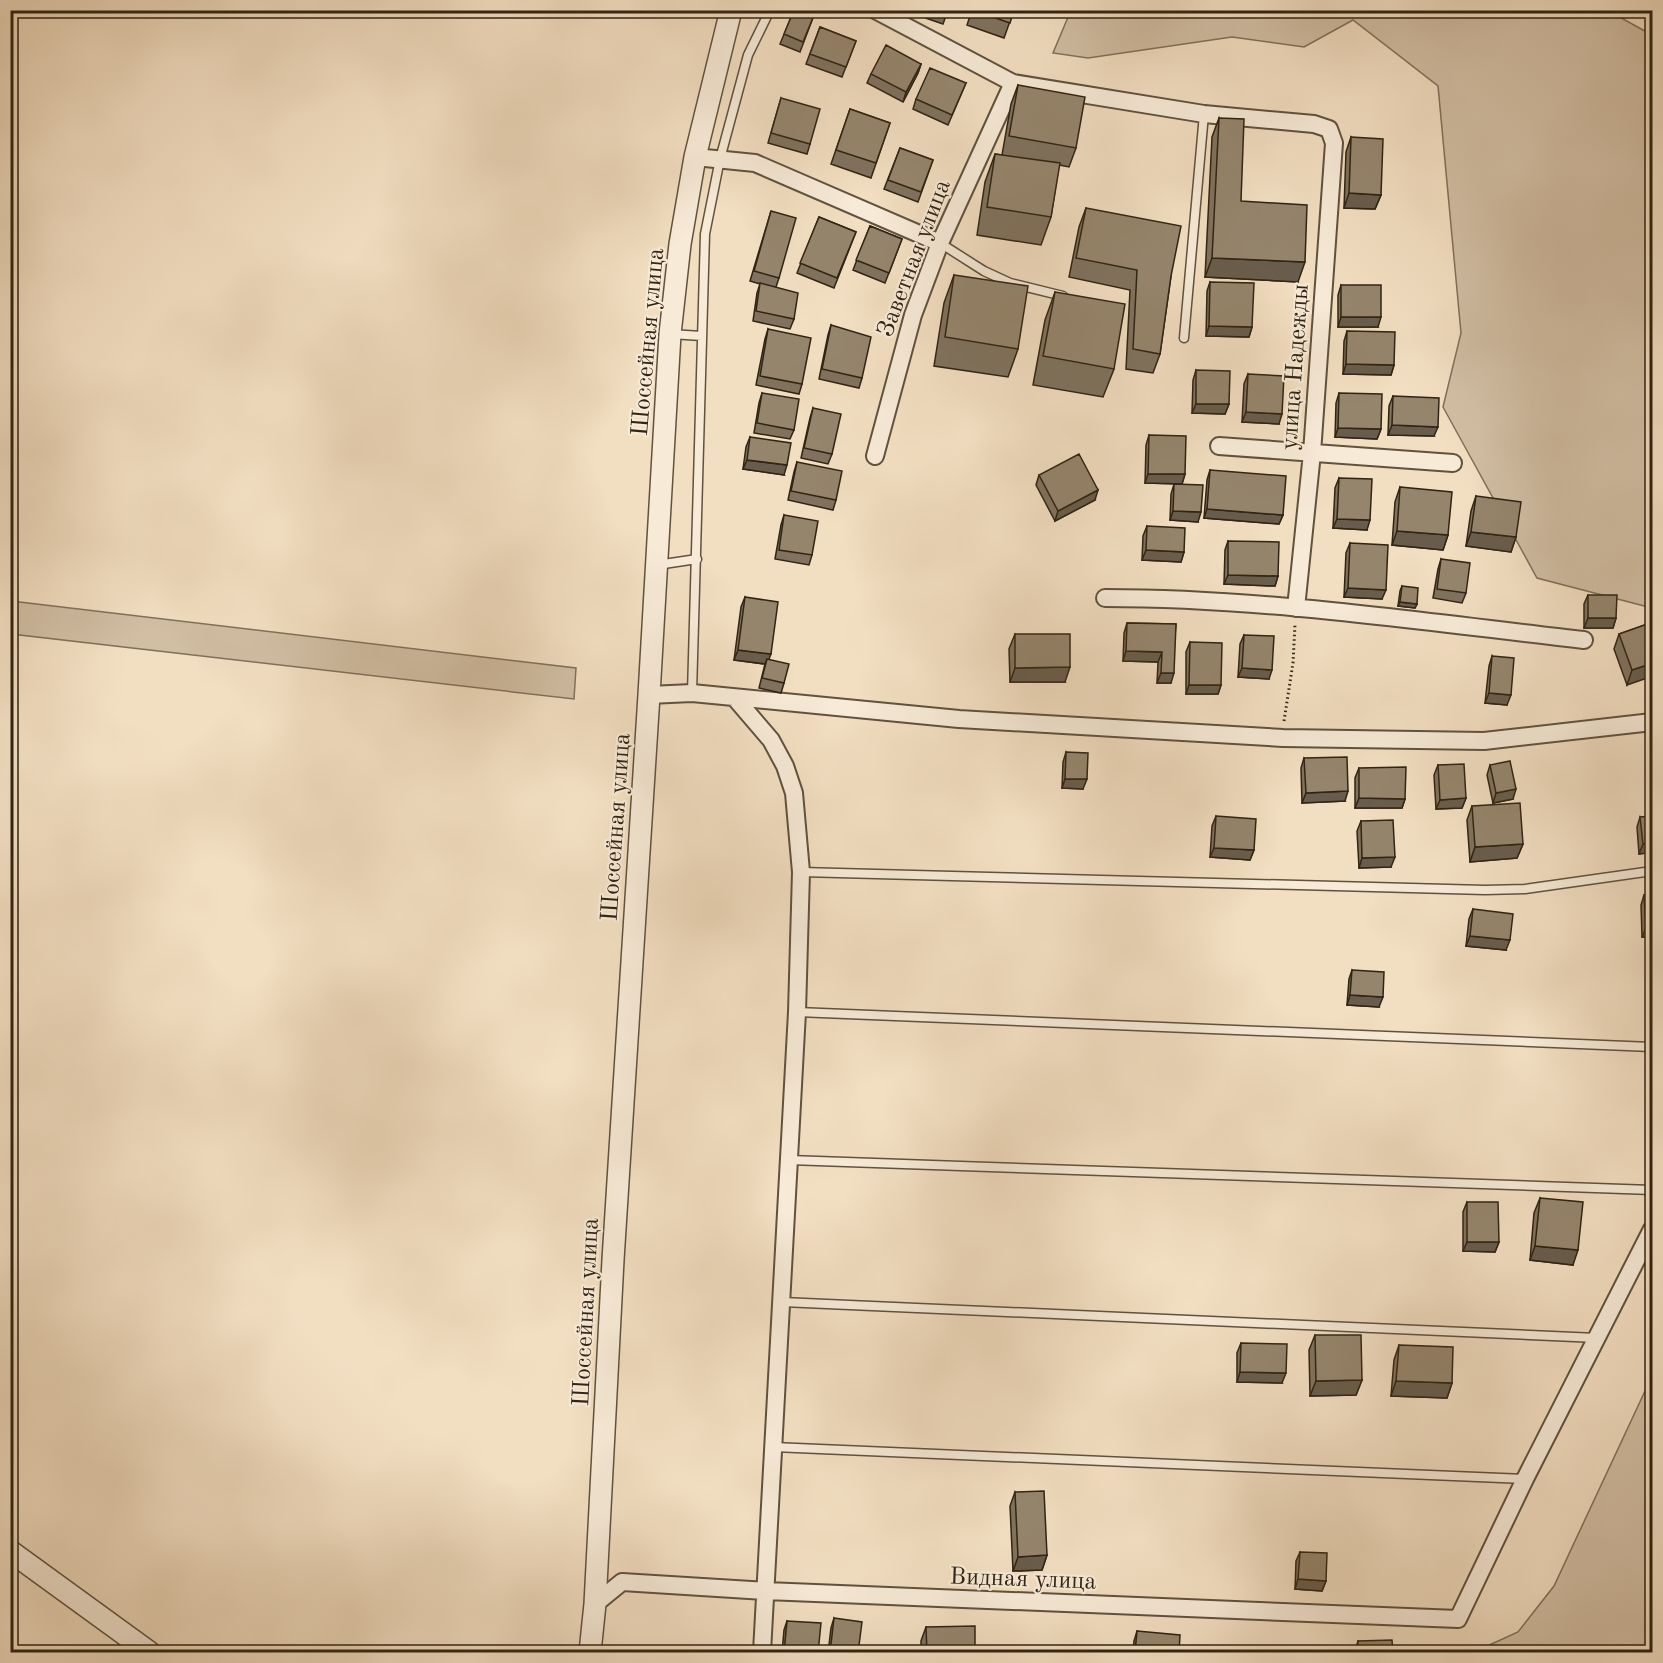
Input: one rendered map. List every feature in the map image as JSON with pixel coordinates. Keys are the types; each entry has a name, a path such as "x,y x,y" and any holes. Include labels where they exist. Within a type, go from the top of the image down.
{"street":[{"name":"Шоссейная улица","path":"590,1653 595,1604 613,1260 670,334 680,244 695,156 731,10"},
{"path":"875,10 1013,83 1204,114"},
{"name":"Заветная улица","path":"875,456 913,315 940,243 1013,83"},
{"name":"улица Надежды","path":"1204,114 1314,124 1329,129 1334,143 1312,453 1296,608"},
{"path":"695,156 755,163 940,243"},
{"path":"1219,446 1453,463"},
{"path":"1105,598 1146,598 1296,608 1584,640"},
{"path":"649,695 692,693 959,719 1283,738 1484,741 1653,722"},
{"path":"735,698 771,740 785,766 794,793 801,872 797,1012 762,1653"},
{"path":"1525,1479 1653,1229"},
{"name":"Видная улица","path":"595,1604 622,1582 766,1591 1458,1619 1525,1479"},
{"path":"10,1551 149,1653"}],"lane":[{"path":"692,693 705,234 720,159 748,55 770,10"},
{"path":"1184,338 1204,114"},
{"path":"940,243 984,271 1010,283 1074,299"},
{"path":"670,334 702,336"},
{"path":"657,565 697,559"},
{"path":"801,872 1485,890 1525,889 1653,872"},
{"path":"797,1012 1653,1047"},
{"path":"789,1160 1653,1190"},
{"path":"782,1302 1597,1338"},
{"path":"772,1446 1525,1479"}],"path":[{"path":"1283,738 1293,663 1296,608"}],"shaded area":[{"path":"1071,10 1607,10 1652,35 1652,608 1537,578 1443,407 1461,333 1438,86 1353,20 1304,47 1232,37 1088,58 1053,53"},
{"path":"11,601 576,668 574,699 11,634"},
{"path":"1652,1376 1652,1652 1476,1652 1518,1632 1554,1586"}],"building":[{"path":"794,10 816,10 803,42 784,34"},
{"path":"936,10 948,10 946,14"},
{"path":"972,10 1014,10 1010,23"},
{"path":"820,27 856,41 846,67 810,54"},
{"path":"886,45 921,64 906,92 871,74"},
{"path":"930,68 966,83 952,115 916,99"},
{"path":"1018,85 1085,97 1076,148 1009,136"},
{"path":"781,98 820,109 810,144 771,133"},
{"path":"850,109 890,123 876,163 836,150"},
{"path":"1219,118 1244,119 1241,201 1307,205 1305,262 1212,258"},
{"path":"1351,137 1383,139 1381,195 1349,193"},
{"path":"900,148 933,160 921,192 888,180"},
{"path":"995,154 1060,163 1051,217 987,207"},
{"path":"1086,208 1181,226 1160,354 1133,349 1137,270 1076,258"},
{"path":"771,211 796,218 779,278 754,271"},
{"path":"819,217 856,232 837,278 800,263"},
{"path":"870,226 902,239 889,273 856,260"},
{"path":"954,275 1028,286 1018,349 945,337"},
{"path":"1210,282 1254,283 1252,327 1209,326"},
{"path":"760,283 798,293 794,319 756,311"},
{"path":"1341,285 1381,285 1381,317 1341,317"},
{"path":"1055,292 1125,304 1114,369 1043,356"},
{"path":"831,325 871,337 862,378 822,369"},
{"path":"768,329 811,338 802,384 760,376"},
{"path":"1347,331 1395,332 1394,365 1346,364"},
{"path":"1196,370 1230,371 1229,404 1196,404"},
{"path":"1248,374 1284,376 1282,414 1246,412"},
{"path":"762,393 799,399 794,430 757,423"},
{"path":"1339,393 1382,394 1381,429 1338,428"},
{"path":"1393,396 1439,398 1438,427 1392,425"},
{"path":"813,408 841,414 832,454 804,448"},
{"path":"1149,435 1186,436 1185,474 1148,474"},
{"path":"750,437 791,443 787,465 747,460"},
{"path":"1079,454 1098,490 1058,511 1039,475"},
{"path":"797,462 842,471 836,500 791,491"},
{"path":"1210,470 1286,476 1283,515 1207,509"},
{"path":"1339,478 1372,479 1370,520 1337,519"},
{"path":"1174,484 1203,485 1201,512 1173,511"},
{"path":"1400,487 1452,492 1448,535 1397,531"},
{"path":"1476,496 1521,502 1516,537 1471,532"},
{"path":"784,515 818,521 812,555 779,550"},
{"path":"1147,526 1185,528 1184,552 1146,550"},
{"path":"1228,541 1279,542 1278,576 1228,575"},
{"path":"1350,543 1388,545 1386,590 1348,588"},
{"path":"1441,559 1470,563 1466,593 1437,589"},
{"path":"1402,586 1418,588 1417,604 1400,602"},
{"path":"1588,595 1617,595 1616,618 1588,618"},
{"path":"745,597 778,602 771,654 738,650"},
{"path":"1653,622 1653,663 1632,670 1619,634"},
{"path":"1127,623 1176,624 1174,673 1161,673 1162,652 1126,651"},
{"path":"1015,634 1070,634 1070,667 1015,668"},
{"path":"1244,635 1274,636 1272,670 1242,668"},
{"path":"1190,642 1222,643 1221,685 1189,685"},
{"path":"1492,656 1514,658 1511,695 1489,693"},
{"path":"767,659 789,664 784,683 762,678"},
{"path":"1066,752 1088,753 1087,779 1065,779"},
{"path":"1347,757 1348,791 1306,793 1304,758"},
{"path":"1510,761 1516,789 1496,793 1490,765"},
{"path":"1464,764 1466,798 1440,800 1438,765"},
{"path":"1406,767 1405,799 1359,798 1359,768"},
{"path":"1520,803 1523,844 1475,847 1472,806"},
{"path":"1216,816 1256,819 1254,850 1214,848"},
{"path":"1653,816 1653,843 1643,844 1640,817"},
{"path":"1393,820 1395,857 1362,858 1361,821"},
{"path":"1644,895 1653,895 1653,927 1646,928"},
{"path":"1473,909 1513,914 1510,940 1470,936"},
{"path":"1352,970 1384,972 1383,997 1350,995"},
{"path":"1540,1198 1583,1202 1578,1250 1535,1246"},
{"path":"1467,1202 1498,1202 1499,1242 1467,1242"},
{"path":"1315,1335 1361,1335 1362,1380 1316,1381"},
{"path":"1241,1343 1287,1344 1286,1373 1240,1372"},
{"path":"1399,1345 1453,1347 1452,1383 1396,1381"},
{"path":"1044,1491 1047,1555 1018,1557 1015,1492"},
{"path":"1300,1552 1327,1553 1326,1581 1298,1579"},
{"path":"834,1618 862,1622 858,1653 830,1653"},
{"path":"787,1621 821,1623 818,1653 784,1653"},
{"path":"975,1626 975,1653 927,1653 926,1627"},
{"path":"1137,1631 1180,1635 1179,1653 1135,1653"},
{"path":"1392,1640 1393,1653 1358,1653 1358,1641"}]}
